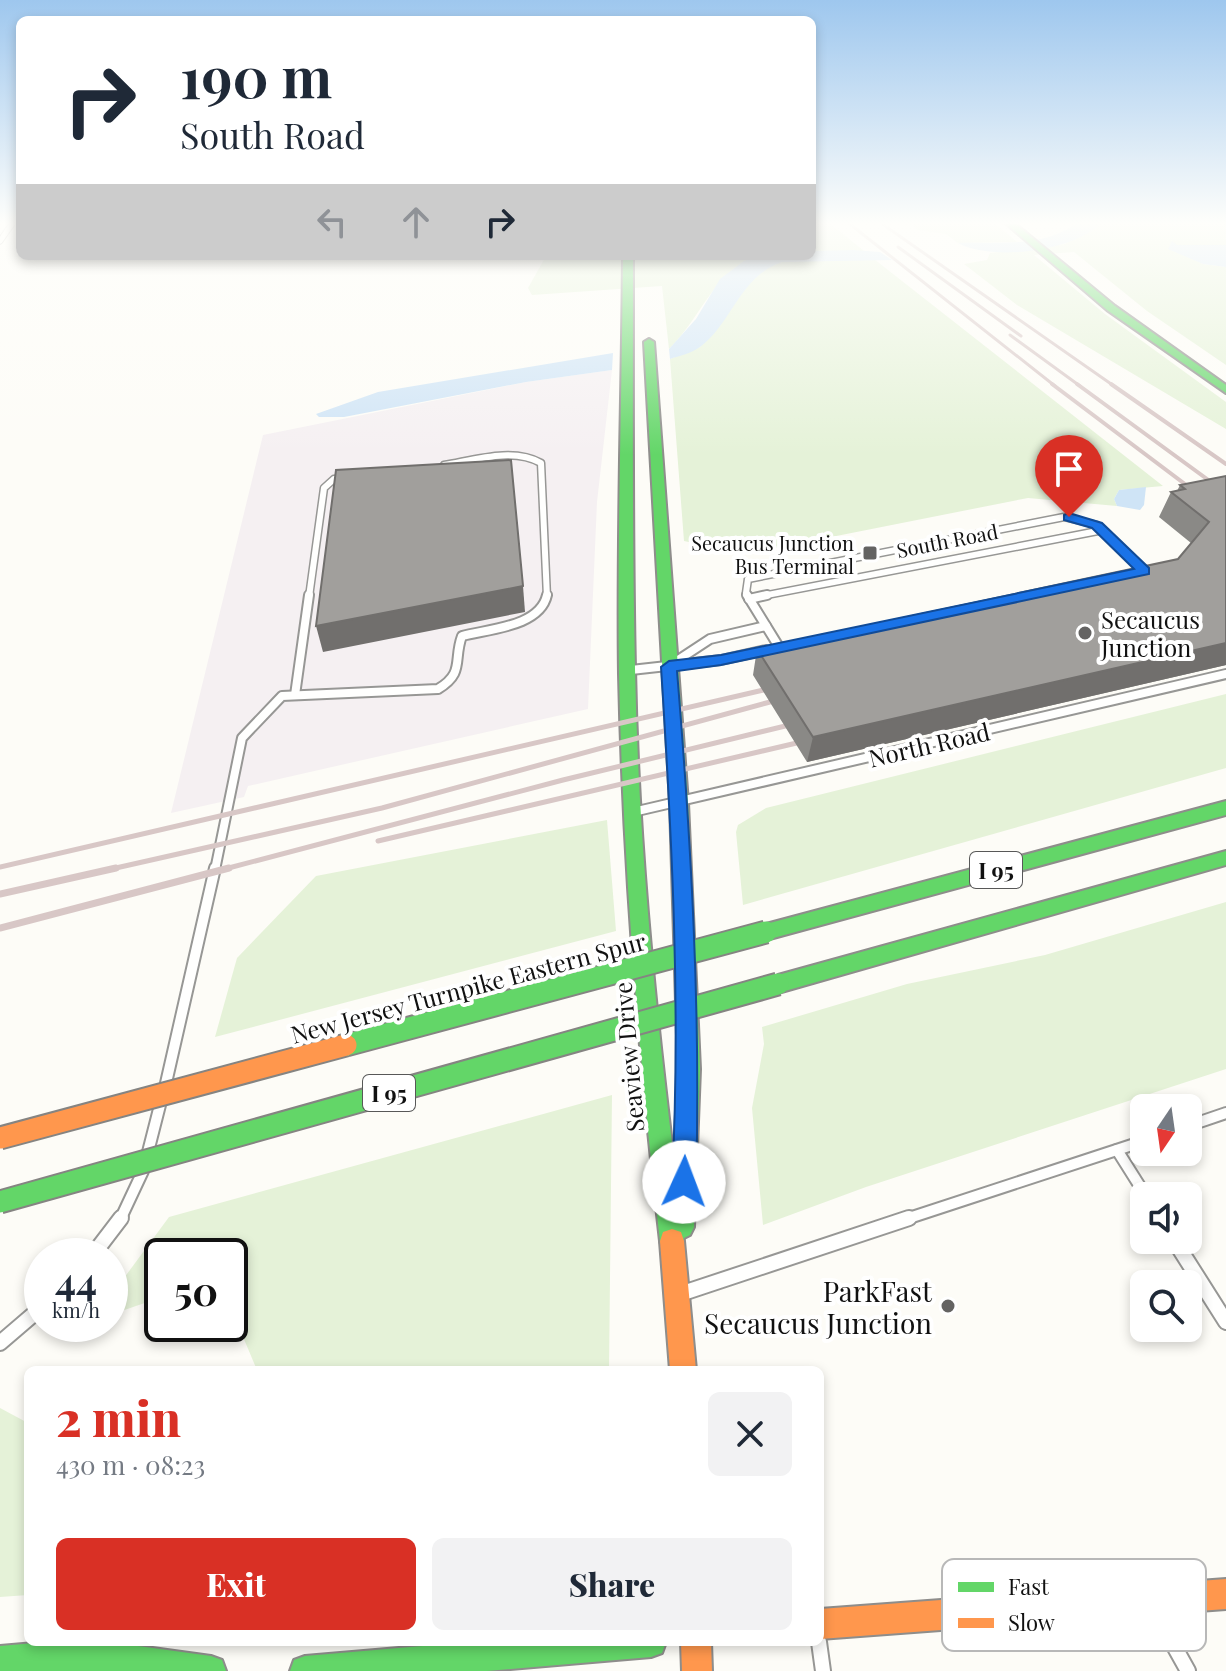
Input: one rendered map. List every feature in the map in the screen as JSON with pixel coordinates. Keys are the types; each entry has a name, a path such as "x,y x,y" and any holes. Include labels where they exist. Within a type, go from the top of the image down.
{"main road":[{"name":"Seaview Drive","path":"628,299 627,670 631,813 650,1069 679,1294 683,1366"},
{"path":"1105,299 1135,326 1226,390"},
{"path":"1117,299 1226,376"},
{"name":"Seaview Drive","path":"648,328 679,803 689,1069 679,1294"},
{"path":"1141,831 1226,788"},
{"name":"New Jersey Turnpike Eastern Spur","path":"0,1138 1226,808"},
{"name":"I 95","path":"0,1202 1226,858"},
{"path":"1206,1596 1226,1594"},
{"path":"824,1624 942,1615"},
{"path":"305,1671 603,1646"},
{"path":"696,1646 697,1671"},
{"path":"0,1661 85,1654 211,1671"}],"lane":[{"path":"108,1238 137,1193 203,929 242,738 282,696 438,689 450,683 457,673 460,661 457,651 462,636 535,617 544,608 547,599 541,463 535,457 519,455 426,467"},
{"path":"295,695 324,488 334,479 349,477"},
{"name":"South Road","path":"749,599 745,588 748,579 1069,517 1091,522 1103,530 1144,571 1130,574"},
{"path":"779,647 749,599 1103,530"},
{"path":"669,667 710,639 766,626"},
{"path":"627,670 721,660 792,644"},
{"name":"North Road","path":"631,813 1226,674"},
{"path":"1202,1121 1226,1113"},
{"path":"679,1294 1130,1146"},
{"path":"1117,1150 1137,1182"},
{"path":"1183,1254 1226,1322"},
{"path":"0,1343 24,1322"},
{"path":"820,1646 823,1671"},
{"path":"1177,1651 1188,1671"}],"shaded area":[{"path":"612,370 597,502 588,709 248,786 244,797 171,813 263,435 526,382"}],"green space":[{"path":"663,299 707,299 680,337 669,349"},
{"path":"737,299 925,299 1163,486 1119,490 1114,499 1117,506 1028,498 745,554 684,541 670,359 700,347"},
{"path":"1009,299 1087,299 1226,402 1226,429"},
{"path":"1132,299 1226,299 1226,365"},
{"path":"1226,694 1226,768 743,905 736,832 738,825 766,808"},
{"path":"607,820 616,931 215,1037 237,958 316,876"},
{"path":"1226,902 1226,1069 1150,1094 1130,1094 1130,1100 866,1187 763,1225 752,1108 764,1044 762,1027 907,984 1045,955"},
{"path":"612,1095 609,1366 255,1366 245,1342 248,1342 248,1238 154,1238 169,1217"},
{"path":"144,1251 144,1303 128,1309 128,1273"},
{"path":"0,1408 24,1421 24,1595 0,1597"}],"water":[{"path":"708,299 739,299 721,325 700,347 670,359 669,349 696,319"},
{"path":"613,353 612,370 526,382 344,417 319,417 316,414 378,392"},
{"path":"1146,487 1144,505 1140,510 1117,506 1114,499 1119,490"}],"building":[{"path":"511,460 523,586 316,626 336,470"},
{"name":"Secaucus Junction","path":"1226,476 1226,643 813,737 757,649 1178,559 1209,522 1171,492 1185,489 1180,485"}],"railway":[{"path":"945,299 1055,386"},
{"path":"970,299 1021,336"},
{"path":"990,299 1114,386"},
{"path":"1010,335 1080,386"},
{"path":"1052,384 1226,515"},
{"path":"1077,384 1226,493"},
{"path":"1111,384 1226,464"},
{"path":"0,867 785,685"},
{"path":"107,870 382,808 770,702"},
{"path":"221,870 563,780 806,721"},
{"path":"378,841 818,738"},
{"path":"0,894 116,868"},
{"path":"0,928 229,868"}],"traffic: fast":[{"path":"627,670 628,299"},
{"path":"1100,299 1226,390"},
{"path":"649,342 669,667"},
{"path":"669,667 679,803 689,1069 682,1227"},
{"path":"627,670 642,956 672,1241"},
{"path":"766,932 1226,808"},
{"path":"778,984 1226,858"},
{"path":"346,1045 766,932"},
{"path":"0,1202 778,984"},
{"path":"305,1671 603,1646"},
{"path":"0,1661 85,1654 211,1671"}],"traffic: slow":[{"path":"0,1138 346,1045"},
{"path":"672,1241 683,1366"},
{"path":"1206,1595 1226,1594"},
{"path":"824,1624 942,1615"},
{"path":"696,1646 697,1671"}],"place":[{"name":"Secaucus Junction Bus Terminal","path":"870,553"},
{"name":"Secaucus Junction","path":"1085,633"},
{"name":"ParkFast Secaucus Junction","path":"948,1306"}],"route":[{"path":"684,1182 689,1069 679,803 669,667 721,660 1144,571 1097,525 1069,517"}]}
